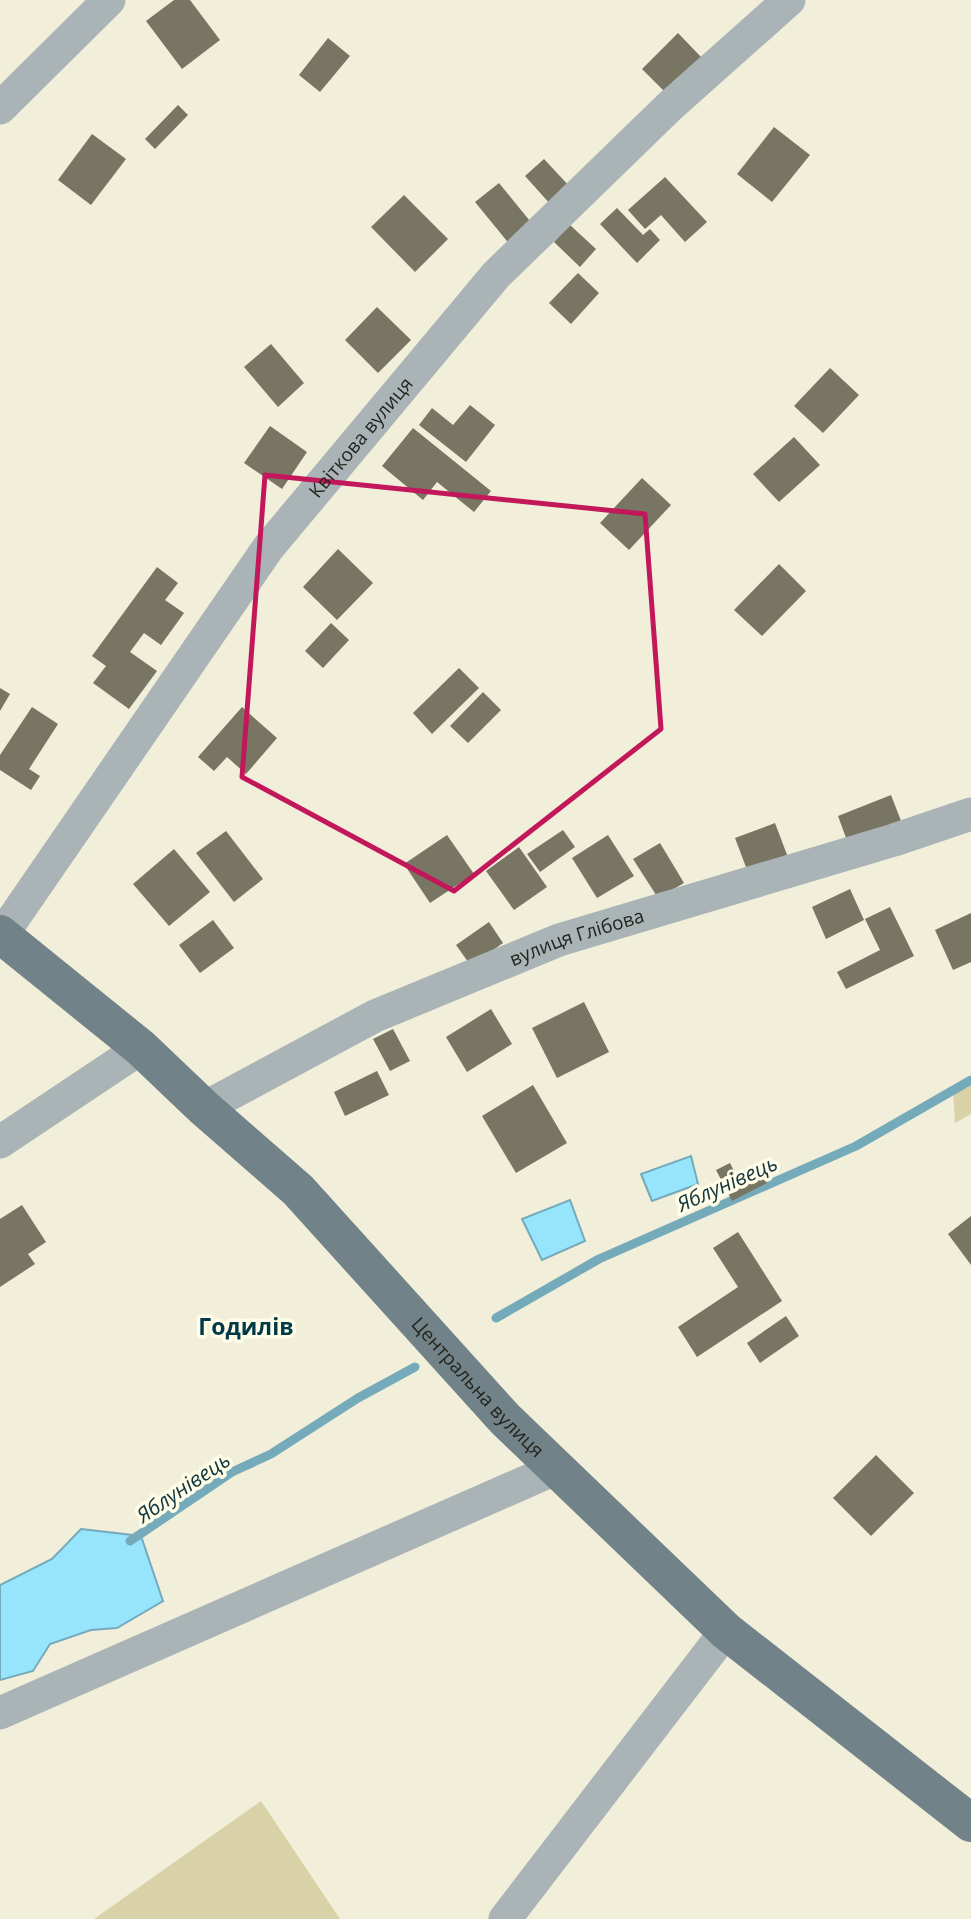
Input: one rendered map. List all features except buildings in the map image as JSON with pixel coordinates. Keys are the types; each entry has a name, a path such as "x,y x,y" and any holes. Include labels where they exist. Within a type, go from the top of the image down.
{"main road":[{"name":"Центральна вулиця","path":"1,934 141,1048 204,1108 298,1190 505,1419 726,1631 971,1823"}],"street":[{"path":"0,108 109,0"},
{"name":"Квіткова вулиця","path":"1,934 268,548 496,275 670,106 789,0"},
{"name":"вулиця Глібова","path":"204,1108 375,1016 559,940 881,844 971,814"},
{"path":"0,1142 141,1048"},
{"path":"0,1713 555,1469"},
{"path":"505,1919 726,1631"}],"highlighted area":[{"path":"265,475 645,514 661,729 454,891 242,777"}],"shaded area":[{"path":"971,1080 971,1114 955,1123 953,1091"},
{"path":"261,1801 340,1919 94,1919"}],"water":[{"path":"691,1156 698,1184 652,1201 641,1174"},
{"path":"570,1200 585,1241 542,1260 522,1219"},
{"path":"81,1529 141,1536 163,1601 117,1628 91,1630 50,1644 33,1671 0,1680 0,1585 52,1559"}],"waterway":[{"name":"Яблунівець","path":"496,1318 599,1259 856,1146 971,1080"},
{"name":"Яблунівець","path":"130,1541 232,1472 271,1454 358,1398 415,1367"}],"district":[{"name":"Годилів","path":"246,1326"}]}
